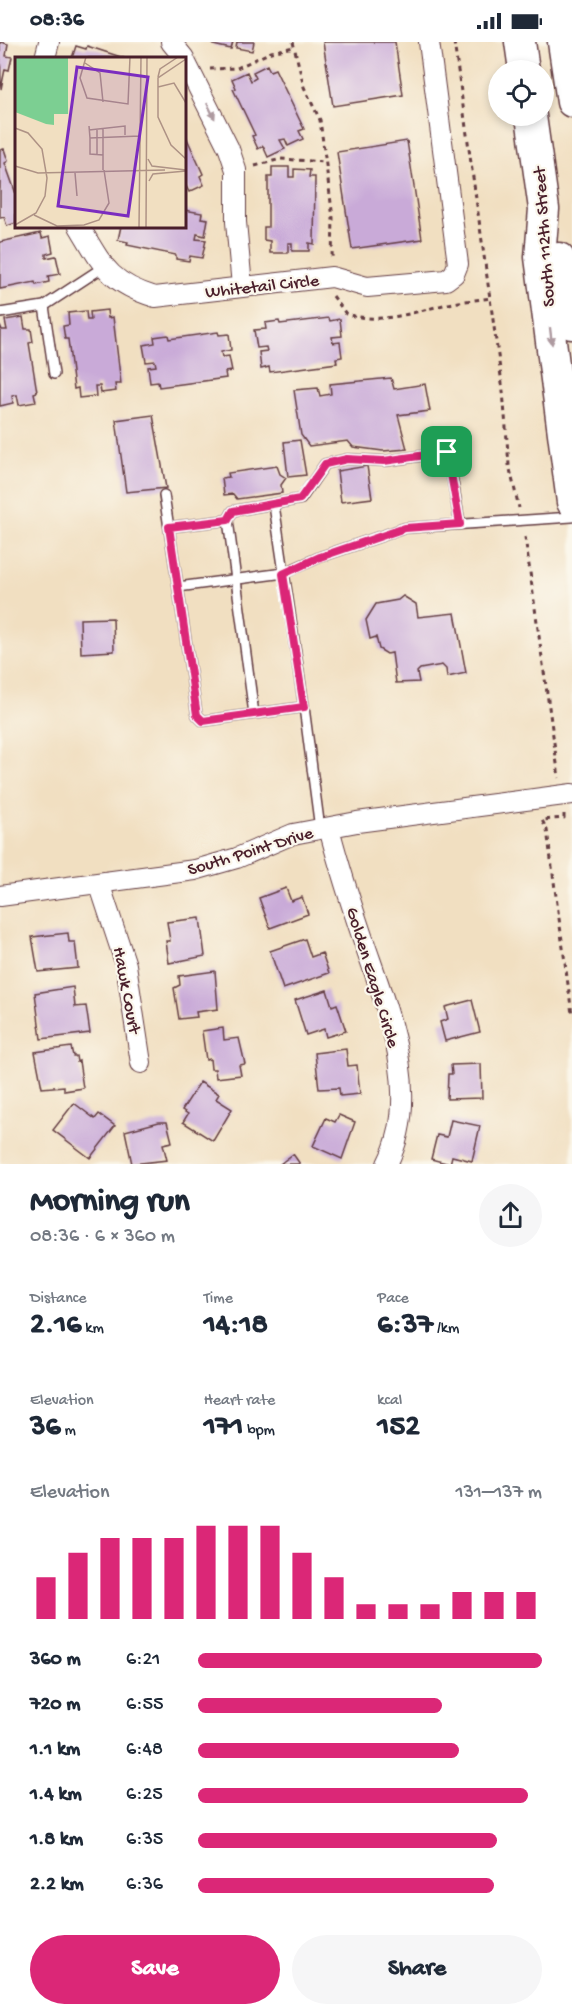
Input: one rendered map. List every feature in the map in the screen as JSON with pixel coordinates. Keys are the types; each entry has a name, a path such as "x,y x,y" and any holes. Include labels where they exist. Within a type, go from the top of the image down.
{"main road":[{"path":"520,42 523,60"},
{"path":"563,42 572,102"},
{"name":"South 112th Street","path":"532,126 544,209 540,257 572,502"},
{"path":"544,209 557,249 572,324"}],"street":[{"path":"45,57 49,42"},
{"name":"Whitetail Circle","path":"80,228 113,278 132,290 155,297 332,277 368,287 400,286 446,280 454,274 458,264 429,42"},
{"path":"186,66 229,148 236,170 236,222 242,286"},
{"name":"South Point Drive","path":"0,896 195,870 237,858 292,834 357,822 572,794"},
{"name":"Golden Eagle Circle","path":"324,828 396,1035 402,1082 398,1129 387,1164"},
{"name":"Hawk Court","path":"99,883 126,965 141,1062"}],"lane":[{"path":"0,313 44,306 105,266"},
{"path":"44,306 54,374"},
{"path":"254,714 228,520 233,511 300,499 325,464 347,459 384,461 447,452 460,524"},
{"path":"164,495 197,715 203,721 304,707"},
{"path":"274,505 324,828"},
{"path":"178,587 283,574 320,557 405,528 572,517"},
{"path":"169,527 228,520"}],"path":[{"path":"293,42 304,87 320,120 333,218 332,293 336,303 346,314 377,320 397,319 447,305 491,298"},
{"path":"454,42 491,298 503,391 509,465 519,510"},
{"path":"186,57 209,69 237,68 271,52 294,47"},
{"path":"236,170 281,159 325,162"}],"building":[{"path":"0,42 8,44 6,56 12,57 9,70 5,69 1,89"},
{"path":"214,42 233,42 231,49 213,45"},
{"path":"237,42 254,42 252,51 236,48"},
{"path":"323,42 395,42 403,95 333,106"},
{"path":"76,46 86,49 87,46 121,57 72,57"},
{"path":"267,65 270,71 275,69 304,129 299,131 303,139 288,146 285,139 280,140 285,149 268,157 263,146 258,149 252,136 255,135 233,89 236,88 232,79 247,72 251,81 256,78 253,72"},
{"path":"186,136 203,174 200,176 204,185 189,192 186,186"},
{"path":"407,141 422,239 352,249 337,152"},
{"path":"4,149 8,161 5,163 15,191 15,223 7,226 4,217 0,218 0,150"},
{"path":"272,167 289,167 289,177 294,177 294,169 310,170 309,177 315,177 314,244 309,243 309,251 292,251 292,243 288,243 288,253 270,253 270,241 264,240 264,227 268,227 268,177 272,177"},
{"path":"186,210 202,213 201,218 208,219 205,236 197,234 196,239 206,240 202,258 190,256 189,261 176,259 176,255 127,245 128,242 118,240 121,228 186,228"},
{"path":"41,233 42,238 50,236 53,252 46,254 46,258 56,256 60,274 48,276 49,282 36,285 35,282 0,289 0,242"},
{"path":"107,310 108,318 113,317 121,384 115,384 116,391 101,393 100,386 95,386 96,396 79,398 78,388 74,389 68,339 65,339 63,326 69,325 68,313 86,311 87,320 91,320 90,312"},
{"path":"23,317 25,329 31,329 33,342 29,343 37,392 34,393 36,402 19,405 17,395 12,396 13,403 0,406 0,325 2,330 7,330 5,320"},
{"path":"329,318 330,321 340,319 342,336 332,337 333,343 340,342 342,357 336,358 337,363 270,372 269,367 261,369 259,352 267,351 266,347 257,348 254,330 266,329 265,323 279,321 280,324"},
{"path":"218,332 219,335 229,334 231,350 221,352 222,357 229,356 232,371 225,372 226,378 159,387 158,382 150,383 148,367 156,366 155,361 146,362 143,345 155,343 154,337 168,335 169,339"},
{"path":"391,378 394,389 425,384 430,411 398,415 407,449 383,451 353,447 348,441 309,446 301,435 294,390 318,388 320,396 331,394 330,384"},
{"path":"153,415 166,488 126,492 116,420"},
{"path":"300,440 306,475 288,477 284,442"},
{"path":"277,466 280,474 286,478 281,485 282,493 237,499 233,494 224,495 222,478 229,477 228,473"},
{"path":"367,466 372,498 341,502 337,471"},
{"path":"403,596 416,604 418,617 455,613 466,673 447,677 446,669 442,665 420,669 417,672 419,682 396,683 392,653 387,654 379,649 376,637 370,639 366,620 376,604 398,600"},
{"path":"113,618 114,651 81,653 80,619"},
{"path":"286,888 291,901 302,897 308,914 270,928 259,898"},
{"path":"200,918 205,956 169,963 166,941 170,941 167,922"},
{"path":"68,933 69,942 75,942 78,968 38,972 32,937"},
{"path":"305,939 311,957 322,953 329,973 283,989 270,951"},
{"path":"215,971 218,1009 196,1012 197,1017 179,1019 174,988 180,985 179,976"},
{"path":"73,987 75,1007 86,1006 90,1033 41,1039 35,993"},
{"path":"327,990 332,1006 337,1004 346,1031 326,1037 324,1029 306,1035 295,1000"},
{"path":"472,1000 480,1032 445,1041 440,1022 448,1019 445,1007"},
{"path":"223,1028 224,1040 239,1038 245,1064 239,1065 241,1075 216,1078 215,1069 211,1069 210,1059 206,1060 202,1031"},
{"path":"71,1047 73,1056 76,1056 77,1062 79,1061 83,1088 64,1091 64,1086 42,1088 35,1052"},
{"path":"346,1049 348,1066 357,1065 360,1094 340,1096 339,1088 319,1089 315,1053"},
{"path":"481,1064 482,1098 447,1099 448,1074 452,1074 451,1065"},
{"path":"200,1082 219,1094 216,1099 232,1109 213,1141 183,1122 188,1114 182,1110"},
{"path":"74,1103 95,1119 99,1114 115,1126 90,1158 53,1130"},
{"path":"339,1115 355,1122 342,1159 313,1146 326,1118 335,1122"},
{"path":"451,1120 480,1126 472,1161 452,1156 450,1164 431,1159 437,1135 447,1137"},
{"path":"167,1122 172,1142 163,1144 167,1160 132,1164 125,1131"},
{"path":"293,1154 300,1164 280,1164"}],"route":[{"path":"447,452 460,524 405,528 320,557 283,574 304,707 203,721 197,715 169,527 228,520 233,511 300,499 325,464 347,459 384,461 447,452"}]}
